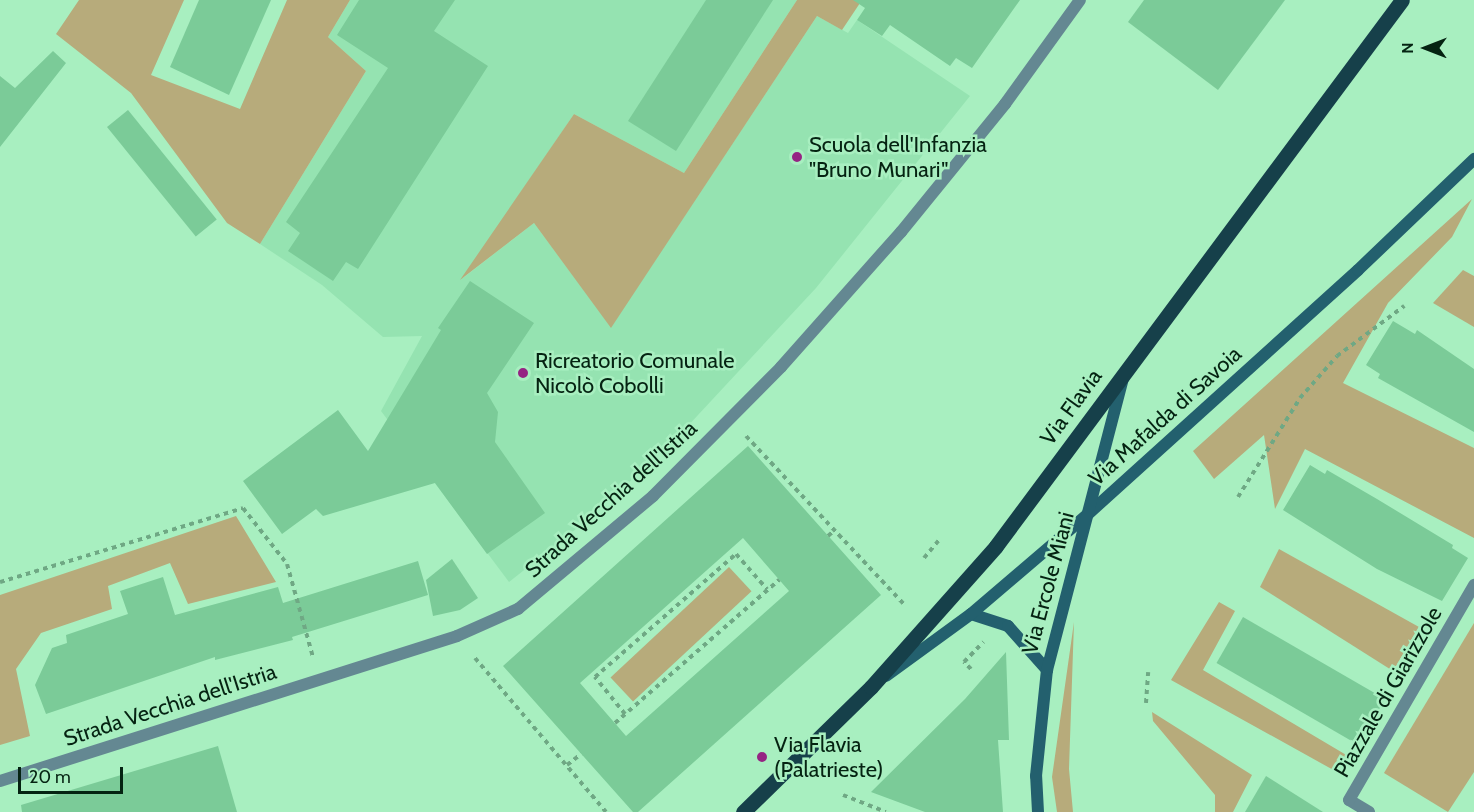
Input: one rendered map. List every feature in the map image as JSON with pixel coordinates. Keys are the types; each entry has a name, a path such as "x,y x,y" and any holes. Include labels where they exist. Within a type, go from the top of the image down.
{"main road":[{"name":"Via Flavia","path":"743,812 871,687 996,546 1402,0"}],"street":[{"name":"Strada Vecchia dell'Istria","path":"0,781 319,680 498,620 534,596 652,496 781,367 902,232 1005,104 1080,0"},
{"name":"Via Mafalda di Savoia","path":"871,687 970,614 1087,515 1358,270 1474,159"},
{"name":"Via Ercole Miani","path":"1038,812 1036,776 1047,670 1126,369"},
{"name":"Piazzale di Giarizzole","path":"1369,812 1349,800 1474,585"},
{"path":"970,614 995,619 1008,626 1047,670"}],"path":[{"path":"1238,497 1300,398 1337,356 1404,306"},
{"path":"746,436 904,604"},
{"path":"0,582 243,507 287,564 319,680"},
{"path":"828,536 835,530"},
{"path":"924,558 941,538"},
{"path":"625,714 595,677 621,654 736,554 767,589"},
{"path":"615,723 779,580"},
{"path":"970,669 964,662 985,639"},
{"path":"476,658 606,812"},
{"path":"1146,703 1148,672"},
{"path":"567,765 580,753"},
{"path":"843,795 886,812"}],"shaded area":[{"path":"79,0 184,0 151,75 240,109 287,0 350,0 328,37 366,71 260,244 227,223 131,93 56,34"},
{"path":"350,0 797,0 684,173 574,114 463,278 534,223 611,327 817,16 848,33 857,20 970,96 816,288 685,429 600,510 509,582 381,411 422,336 383,337 322,285 260,244 366,71 328,37"},
{"path":"797,0 862,0 842,30 817,16 611,328 534,223 460,280 574,114 684,173"},
{"path":"1472,199 1452,237 1388,303 1343,383 1474,448 1474,538 1305,449 1275,509 1264,435 1214,479 1193,451"},
{"path":"1463,270 1474,276 1474,327 1433,303"},
{"path":"236,516 276,582 188,604 170,563 108,586 112,609 41,633 16,669 30,736 0,745 0,595"},
{"path":"1279,549 1419,627 1393,671 1260,587"},
{"path":"729,567 752,591 633,702 611,677"},
{"path":"1219,602 1235,611 1203,670 1348,756 1337,772 1171,680"},
{"path":"1074,622 1069,769 1073,812 1057,812 1052,777"},
{"path":"1474,623 1474,772 1448,812 1384,773"},
{"path":"1152,712 1252,775 1233,812 1215,812 1215,795 1153,721"}],"building":[{"path":"199,0 271,0 229,95 170,67"},
{"path":"359,0 455,0 434,31 488,66 358,269 346,262 333,281 288,251 300,233 286,222 388,68 337,35"},
{"path":"706,0 773,0 676,151 628,121"},
{"path":"853,0 1020,0 972,68 956,58 950,66 890,25 882,36 857,20 865,8"},
{"path":"1144,0 1285,0 1218,90 1128,22"},
{"path":"53,51 66,63 0,147 0,76 15,88"},
{"path":"128,110 217,220 196,237 107,127"},
{"path":"470,281 534,323 487,393 498,412 495,442 545,513 487,554 435,483 323,516 316,509 282,534 243,481 338,410 368,451 441,330 438,328"},
{"path":"1393,321 1415,334 1417,330 1474,369 1474,432 1378,378 1380,374 1366,365"},
{"path":"748,446 881,595 638,812 633,812 503,666","holes":["743,538 789,591 626,736 580,683"]},
{"path":"1310,465 1325,474 1327,470 1377,499 1453,545 1452,548 1468,558 1442,601 1377,569 1283,510"},
{"path":"452,559 478,598 460,610 433,616 426,580"},
{"path":"418,561 428,595 292,637 293,640 215,660 215,657 46,714 35,685 52,648 67,643 66,635 128,614 120,591 163,577 175,615 278,587 283,603"},
{"path":"1243,617 1385,699 1359,745 1216,663"},
{"path":"1006,652 1009,740 998,740 1003,812 925,812 871,792 965,699"},
{"path":"218,746 237,812 22,812 21,805"},
{"path":"1266,776 1323,812 1245,812"}],"place":[{"name":"Scuola dell'Infanzia \"Bruno Munari\"","path":"797,157"},
{"name":"Ricreatorio Comunale Nicolò Cobolli","path":"523,373"},
{"name":"Via Flavia (Palatrieste)","path":"762,757"}]}
